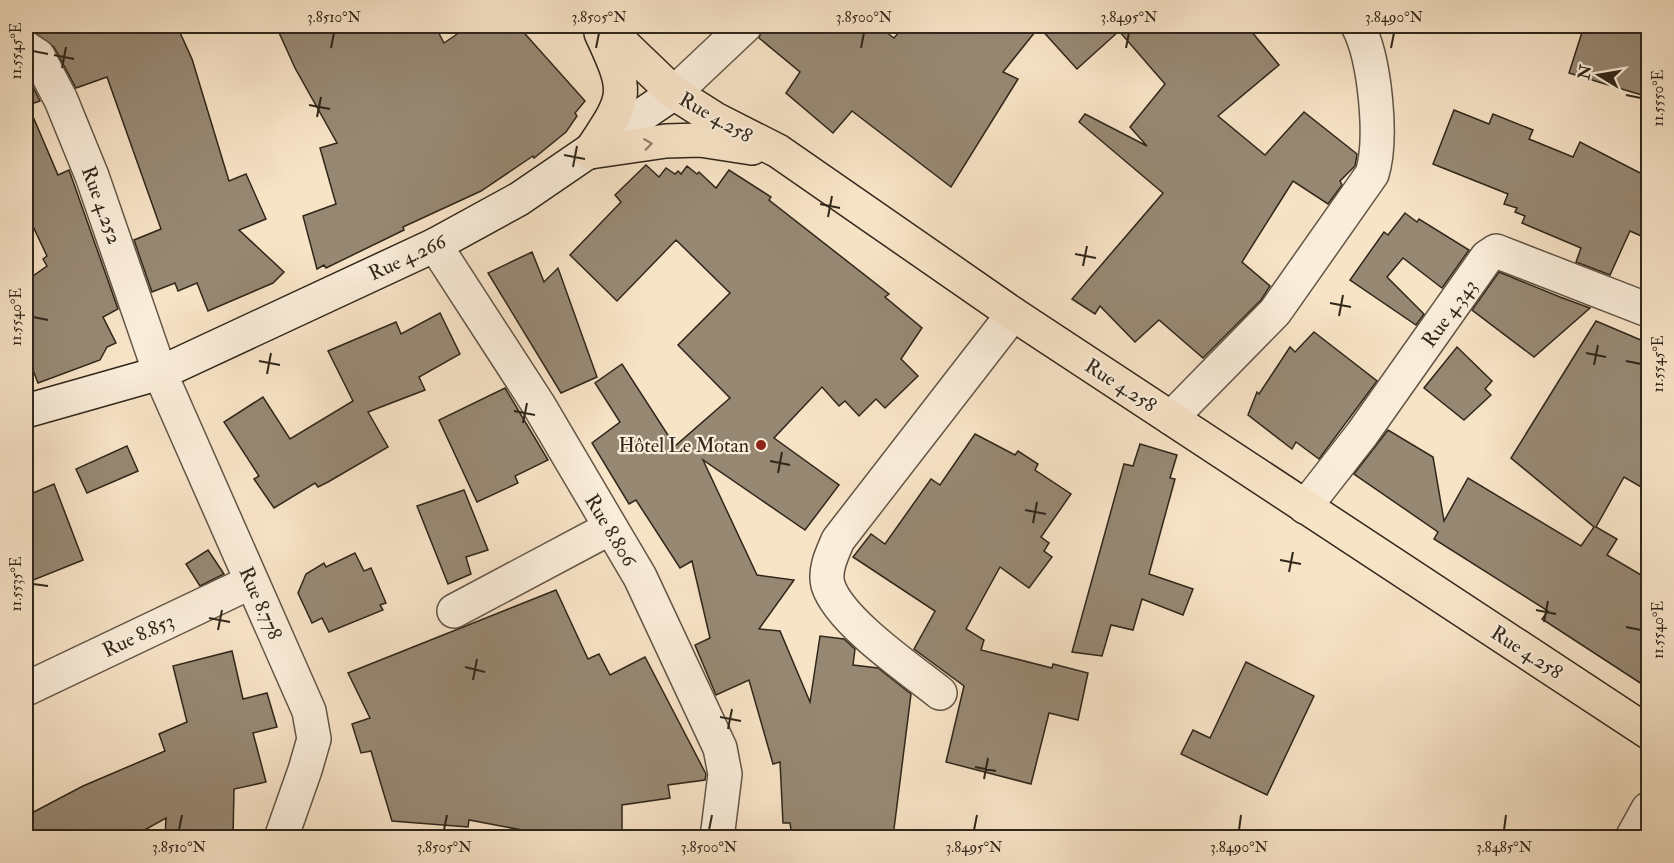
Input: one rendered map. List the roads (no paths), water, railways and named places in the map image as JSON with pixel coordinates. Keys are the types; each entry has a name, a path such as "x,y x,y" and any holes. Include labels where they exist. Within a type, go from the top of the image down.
{"highway":[{"path":"590,152 616,113 622,90 617,67 598,26"},
{"name":"Rue 4.258","path":"604,26 674,93 715,119 778,151 1014,314 1648,732"},
{"path":"590,152 666,141 700,140 778,151"}],"street":[{"name":"Rue 4.266","path":"26,411 160,373 435,245 519,199 674,93 745,26"},
{"path":"1171,418 1275,312 1372,174 1377,158 1377,117 1366,40 1358,26"},
{"name":"Rue 4.252","path":"26,48 38,56 62,100 92,176 160,373"},
{"name":"Rue 8.806","path":"435,245 514,364 640,577 720,748 725,774 717,837"},
{"name":"Rue 4.343","path":"1305,507 1362,434 1487,257 1496,251 1648,310"},
{"path":"940,693 876,643 836,602 828,584 828,567 838,540 1014,314"},
{"name":"Rue 8.778","path":"160,373 309,711 314,739 280,837"},
{"path":"454,611 610,528"},
{"name":"Rue 8.853","path":"26,689 251,582"},
{"path":"1632,837 1648,809"}],"place":[{"name":"Hôtel Le Motan","path":"761,445"}]}
